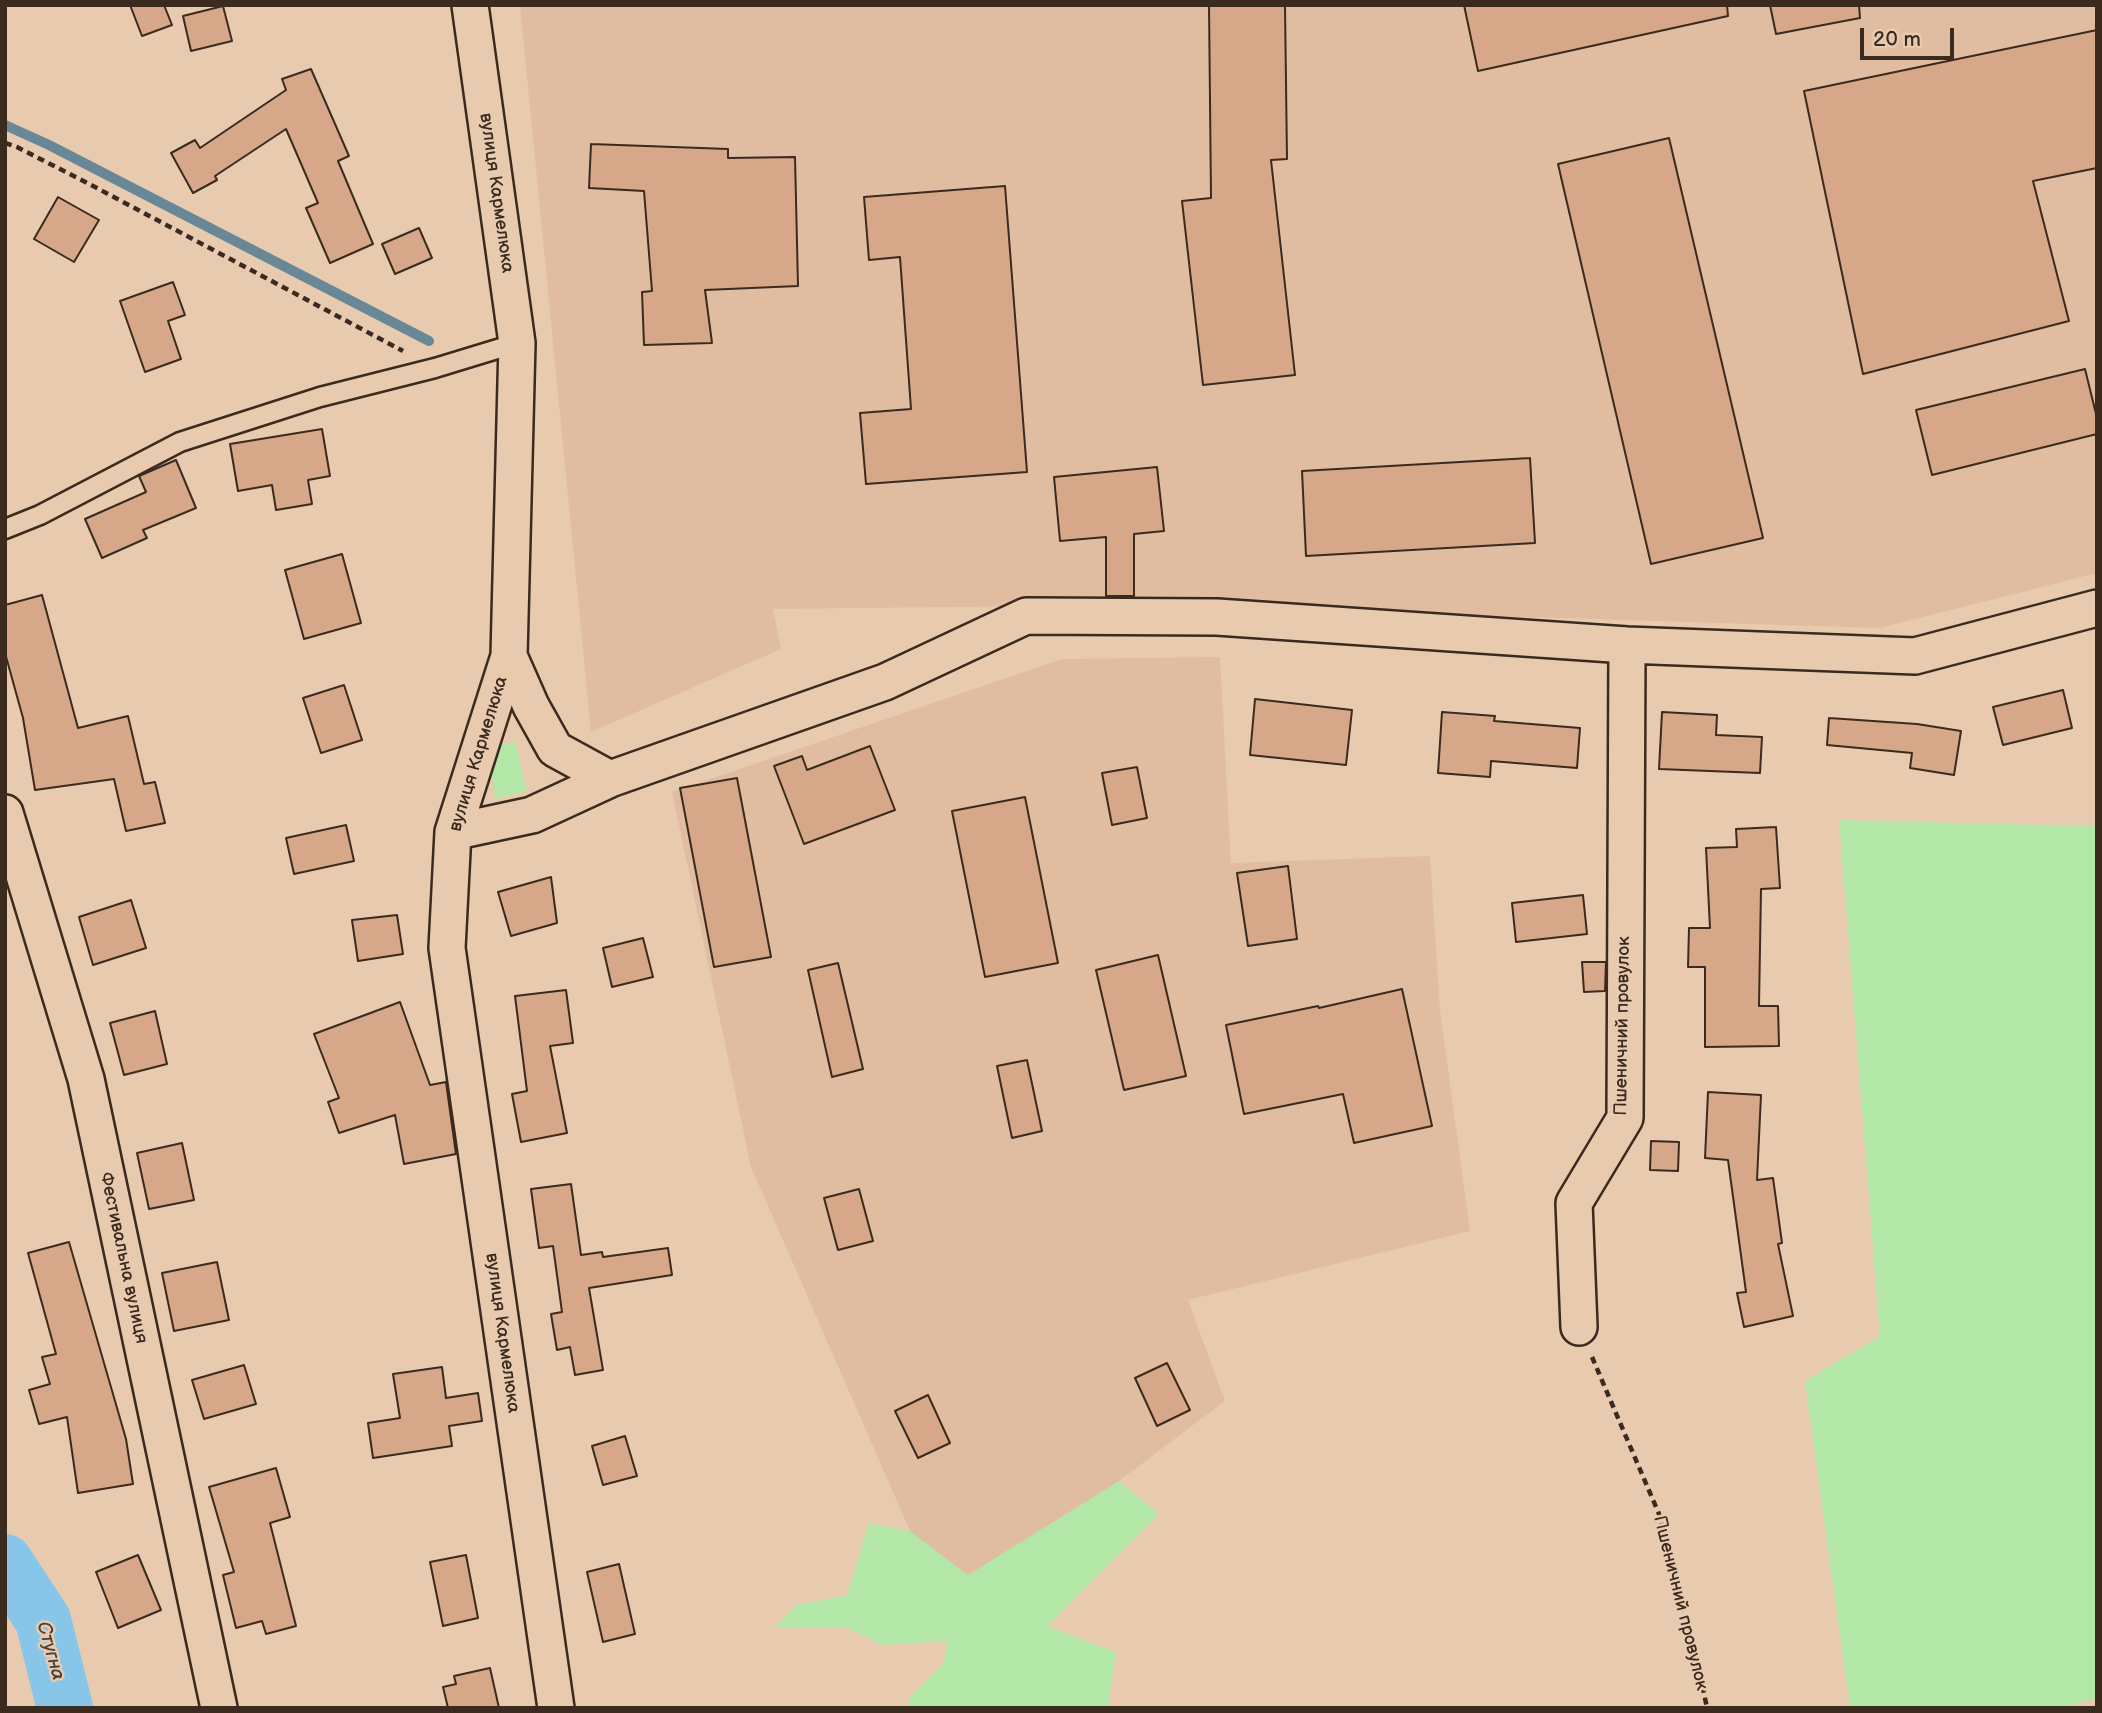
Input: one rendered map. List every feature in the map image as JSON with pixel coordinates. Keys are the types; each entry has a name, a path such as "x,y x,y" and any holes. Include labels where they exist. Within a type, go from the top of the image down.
{"street":[{"name":"вулиця Кармелюка","path":"470,5 517,343 509,656 453,832 447,948 556,1708"},
{"path":"453,832 532,815 610,779 885,682 1026,615 1217,617 1627,645 1915,656 2097,608"},
{"name":"Пшеничний провулок","path":"1579,1327 1574,1203 1625,1118 1627,645"},
{"path":"509,656 531,706 555,749 610,779"},
{"name":"Фестивальна вулиця","path":"5,813 86,1079 219,1708"}],"lane":[{"path":"5,529 40,515 180,442 320,397 435,368 517,343"}],"path":[{"path":"5,143 17,146 435,368"},
{"name":"Пшеничний провулок","path":"1579,1327 1659,1514 1696,1654 1707,1708"}],"shaded area":[{"path":"520,5 2097,5 2097,573 1880,628 1134,605 773,609 781,649 591,732"},
{"path":"1220,657 1231,863 1430,856 1440,1010 1470,1231 1188,1300 1225,1401 1119,1481 968,1606 921,1556 751,1167 672,792 1062,659"}],"green space":[{"path":"515,742 527,791 495,799 488,747"},
{"path":"1839,820 2097,826 2097,1698 2062,1708 1850,1708 1805,1381 1880,1336"},
{"path":"1119,1481 1159,1514 1047,1626 1116,1652 1108,1708 908,1708 909,1698 944,1663 947,1641 883,1645 846,1627 775,1627 796,1605 847,1595 869,1523 910,1531 968,1575"}],"building":[{"path":"130,5 164,5 172,25 142,36"},
{"path":"1209,5 1285,5 1287,159 1271,160 1295,375 1203,385 1182,201 1211,198"},
{"path":"1464,5 1727,5 1728,16 1478,71"},
{"path":"1770,5 1859,5 1860,18 1776,34"},
{"path":"223,6 232,41 191,51 183,16"},
{"path":"2097,30 2097,168 2033,181 2069,321 1863,374 1804,91"},
{"path":"311,69 349,156 338,161 373,244 330,263 306,208 318,203 286,129 215,176 217,180 193,193 171,153 195,140 200,148 286,90 282,79"},
{"path":"1669,138 1763,538 1651,564 1558,164"},
{"path":"591,144 728,149 728,158 795,157 798,286 705,290 712,343 644,345 642,292 652,291 644,191 589,188"},
{"path":"1005,186 1027,472 866,484 860,413 911,409 900,257 869,260 864,197"},
{"path":"58,197 99,220 74,262 34,239"},
{"path":"419,228 432,258 395,274 382,244"},
{"path":"173,282 185,315 168,321 181,359 145,372 120,301"},
{"path":"2085,369 2097,418 2097,434 1932,475 1916,410"},
{"path":"322,429 330,476 308,480 312,504 276,510 272,485 238,491 230,444"},
{"path":"1530,458 1535,543 1306,556 1302,471"},
{"path":"176,460 196,508 143,530 147,538 102,558 85,519 146,492 139,476"},
{"path":"1157,467 1164,531 1134,534 1134,596 1106,596 1106,537 1060,541 1054,477"},
{"path":"342,554 361,623 304,639 285,570"},
{"path":"42,595 78,728 128,716 144,784 155,782 165,823 126,831 114,779 35,790 23,718 5,653 5,605"},
{"path":"344,685 362,740 321,753 303,698"},
{"path":"2063,690 2072,728 2003,745 1993,707"},
{"path":"1255,699 1352,710 1346,765 1250,755"},
{"path":"1442,712 1495,716 1494,721 1580,728 1577,768 1491,761 1490,777 1438,773"},
{"path":"1662,712 1717,715 1716,735 1762,737 1760,773 1659,769"},
{"path":"1829,718 1917,724 1961,731 1954,775 1910,768 1912,753 1827,745"},
{"path":"870,746 895,810 804,844 774,766 802,756 807,770"},
{"path":"1137,767 1147,818 1112,825 1102,773"},
{"path":"737,778 771,957 714,967 680,788"},
{"path":"1025,797 1058,963 985,977 952,811"},
{"path":"346,825 354,861 294,874 286,838"},
{"path":"1776,827 1780,888 1761,889 1759,1006 1778,1006 1779,1046 1705,1047 1705,967 1688,967 1689,928 1710,928 1706,848 1737,847 1736,829"},
{"path":"1288,866 1297,939 1248,946 1237,873"},
{"path":"551,877 557,923 511,936 498,892"},
{"path":"1583,895 1587,934 1516,942 1512,903"},
{"path":"131,900 146,948 93,965 79,917"},
{"path":"397,915 403,954 358,961 352,920"},
{"path":"643,938 653,977 612,987 603,948"},
{"path":"1158,955 1186,1076 1124,1090 1096,970"},
{"path":"1582,962 1606,962 1605,991 1584,992"},
{"path":"838,963 863,1069 832,1077 808,970"},
{"path":"1402,989 1432,1126 1354,1143 1343,1094 1244,1114 1226,1025"},
{"path":"566,990 573,1043 550,1046 567,1133 521,1142 512,1094 527,1091 515,996"},
{"path":"400,1002 430,1085 446,1082 456,1154 404,1164 395,1115 339,1133 328,1102 339,1098 314,1034"},
{"path":"155,1011 167,1064 124,1075 110,1023"},
{"path":"1027,1060 1042,1131 1012,1138 997,1066"},
{"path":"1708,1092 1761,1095 1757,1180 1773,1178 1782,1243 1778,1244 1793,1316 1744,1327 1737,1293 1746,1292 1728,1160 1705,1158"},
{"path":"1651,1141 1679,1142 1678,1171 1650,1170"},
{"path":"182,1143 194,1200 149,1209 137,1153"},
{"path":"571,1184 581,1255 602,1252 603,1257 668,1248 672,1275 589,1288 603,1370 575,1375 570,1347 557,1350 551,1314 562,1312 553,1246 539,1248 531,1189"},
{"path":"859,1189 873,1241 838,1250 824,1198"},
{"path":"69,1242 126,1439 133,1484 78,1493 67,1417 39,1424 29,1390 50,1384 42,1357 56,1354 28,1253"},
{"path":"217,1262 229,1320 174,1331 162,1273"},
{"path":"1167,1363 1190,1410 1157,1426 1135,1378"},
{"path":"244,1365 256,1404 204,1419 192,1380"},
{"path":"442,1367 446,1398 478,1393 482,1421 449,1426 452,1446 373,1458 368,1423 400,1418 393,1374"},
{"path":"928,1395 950,1443 918,1458 895,1411"},
{"path":"625,1436 637,1476 603,1485 592,1446"},
{"path":"276,1468 290,1517 270,1523 296,1626 266,1634 262,1621 236,1628 223,1575 234,1572 209,1487"},
{"path":"138,1555 161,1610 118,1628 96,1572"},
{"path":"466,1555 478,1618 443,1626 430,1562"},
{"path":"619,1564 635,1634 603,1642 587,1572"},
{"path":"490,1668 499,1708 448,1708 443,1687 456,1684 454,1676"}],"waterway":[{"path":"5,125 49,145 429,341"},
{"name":"Стугна","path":"5,1562 43,1620 65,1708"}]}
